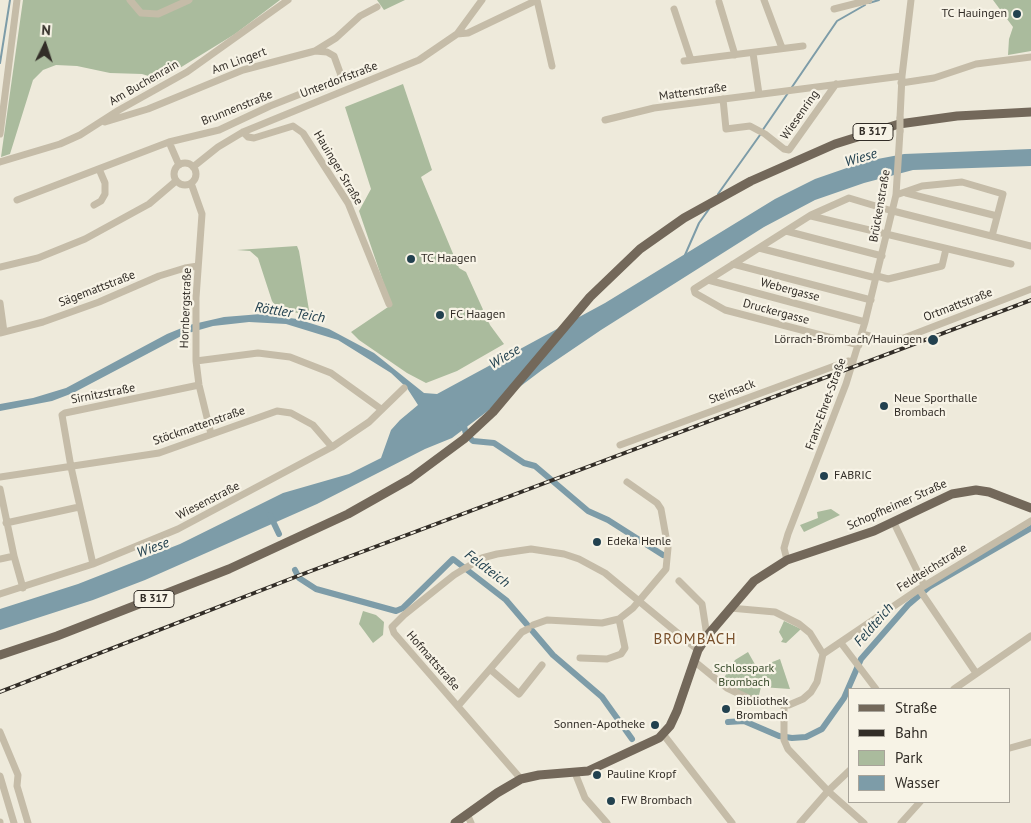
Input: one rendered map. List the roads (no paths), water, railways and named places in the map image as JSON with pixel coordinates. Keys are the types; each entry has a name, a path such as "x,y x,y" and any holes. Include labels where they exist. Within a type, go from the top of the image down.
{"main road":[{"name":"B 317","path":"0,655 151,600 306,535 410,479 464,440 493,412 519,384 606,280 659,235 726,194 835,144 880,129 918,120 1031,112"},
{"name":"Schopfheimer Straße","path":"730,608 754,581 788,560 854,539 894,522 946,495 966,491 990,492 1031,508"},
{"path":"455,823 469,819 521,779 539,775 575,773 606,764 663,734 677,711 698,650 730,608"}],"street":[{"path":"0,134 17,0"},
{"path":"130,0 140,13 158,14 189,0"},
{"name":"Am Buchenrain","path":"0,162 60,144 100,123 119,110 187,72 288,0"},
{"name":"Unterdorfstraße","path":"193,167 218,147 243,132 404,66 432,52 457,34 482,0"},
{"path":"457,34 468,33 537,0 552,66"},
{"path":"764,0 782,48"},
{"path":"834,9 869,0"},
{"path":"901,79 911,0"},
{"path":"719,2 736,55"},
{"name":"Am Lingert","path":"100,123 148,109 243,70 315,51 336,38 360,16 377,7"},
{"path":"674,9 688,61 802,46"},
{"path":"315,51 327,52 334,56 342,78"},
{"path":"753,53 759,94"},
{"name":"Wiesenring","path":"785,91 836,84 934,78 976,64 1031,57"},
{"name":"Unterdorfstraße","path":"342,78 351,74"},
{"name":"Brunnenstraße","path":"17,200 169,142 220,130 270,106 342,78"},
{"name":"Brückenstraße","path":"877,277 896,192 900,140 901,79"},
{"name":"Wiesenring","path":"723,99 726,129 750,126 762,132 784,149 789,150 836,84"},
{"name":"Mattenstraße","path":"606,120 654,108 785,91"},
{"name":"Hauinger Straße","path":"243,132 248,137 254,138 292,126 298,128 303,133 348,203 389,304"},
{"path":"169,142 179,165"},
{"path":"184,163 193,167 195,175 191,183 186,185 176,181 174,172 179,165 184,163"},
{"path":"94,205 102,201 105,194 105,183 98,169"},
{"path":"0,267 38,258 85,239 149,204 176,181"},
{"path":"906,192 922,186 962,182 1003,194 992,236"},
{"name":"Hornbergstraße","path":"191,183 202,214 195,318 196,361 199,385 211,434"},
{"path":"896,192 906,192 997,216"},
{"path":"708,280 811,216 848,198 891,211 1031,246"},
{"path":"811,216 1011,264"},
{"path":"786,231 882,256"},
{"path":"759,248 888,280 942,266 946,249"},
{"path":"733,264 871,300"},
{"name":"Sägemattstraße","path":"0,303 2,333 43,322 94,304 159,276 198,266"},
{"name":"Franz-Ehret-Straße","path":"788,560 784,548 788,534 859,345 877,277"},
{"name":"Druckergasse","path":"708,280 694,289 695,293 725,310 859,345"},
{"name":"Webergasse","path":"708,280 865,322"},
{"name":"Ortmattstraße","path":"862,334 881,339 904,338 1031,289"},
{"path":"196,361 258,353 290,357 331,373 381,409"},
{"name":"Steinsack","path":"620,445 848,361 853,362"},
{"name":"Sirnitzstraße","path":"71,467 62,415 199,385"},
{"name":"Wiesenstraße","path":"0,594 92,564 178,528 332,447 356,432 404,388"},
{"name":"Stöckmattenstraße","path":"0,477 159,453 273,412 282,411 313,424 332,447"},
{"path":"71,467 92,564"},
{"path":"458,706 522,632 547,620 602,624 619,618 639,602 666,569 668,548 661,508 657,503 627,482"},
{"path":"0,489 6,523 23,588"},
{"path":"6,523 79,507"},
{"name":"Feldteichstraße","path":"823,654 1031,521"},
{"path":"894,522 921,590 976,674"},
{"name":"Hofmattstraße","path":"521,779 458,706 413,658 394,633 392,627 460,571 469,565 497,554 520,549 558,552 594,566 698,650"},
{"path":"0,559 14,556"},
{"path":"679,581 702,604 708,636"},
{"path":"694,662 734,693 750,699 794,704 811,692 817,682 823,654 810,633 800,624 775,612 730,608"},
{"path":"580,658 607,658 621,654 626,648 619,618"},
{"path":"955,688 1031,636"},
{"path":"841,643 875,688"},
{"path":"491,670 520,694 542,665"},
{"path":"784,704 784,737 788,749 828,791 864,823"},
{"path":"0,732 18,775 17,786 28,823"},
{"path":"663,734 730,822"},
{"path":"1011,748 1031,742"},
{"path":"800,823 828,791 848,772"},
{"path":"575,773 585,798 606,823"},
{"path":"0,776 14,821"},
{"path":"901,823 919,803"}],"water":[{"path":"1031,149 1031,166 913,170 864,183 815,200 764,227 601,330 542,370 452,438 425,449 317,504 145,580 93,600 0,630 0,609 78,584 180,544 283,493 349,474 381,458 391,430 418,405 407,388 391,373 338,340 286,324 249,322 213,326 185,334 73,393 52,401 0,411 0,404 33,398 66,388 167,334 189,325 224,317 261,314 297,319 329,329 374,353 424,393 437,394 605,303 775,199 815,179 867,161 904,154"}],"waterway":[{"path":"0,63 10,0"},
{"path":"869,3 879,0"},
{"path":"792,87 837,21 865,5"},
{"path":"762,131 788,93"},
{"path":"718,194 760,135"},
{"path":"685,255 699,223 709,209"},
{"path":"460,423 464,426 466,434 473,441 494,443 524,463 535,466 588,511 608,520 663,555"},
{"name":"Feldteich","path":"270,515 279,534"},
{"name":"Feldteich","path":"848,688 861,659 908,605 929,587 1031,528"},
{"name":"Feldteich","path":"295,570 299,578 316,589 396,611 403,608 453,559 506,600 553,655 602,697 632,739"},
{"name":"Feldteich","path":"728,722 744,721 779,736 792,738 806,737 822,729 844,698 848,689"}],"railway":[{"path":"0,692 303,574 1031,300"}],"place":[{"name":"TC Hauingen","path":"1017,14"},
{"name":"TC Haagen","path":"411,259"},
{"name":"FC Haagen","path":"440,315"},
{"name":"Lörrach-Brombach/Hauingen","path":"933,340"},
{"name":"Neue Sporthalle Brombach","path":"884,406"},
{"name":"FABRIC","path":"824,476"},
{"name":"Edeka Henle","path":"597,542"},
{"name":"Bibliothek Brombach","path":"726,709"},
{"name":"Sonnen-Apotheke","path":"655,725"},
{"name":"Pauline Kropf","path":"597,775"},
{"name":"FW Brombach","path":"611,801"}],"district":[{"name":"BROMBACH","path":"695,640"}],"water label":[{"name":"Wiese","path":"861,158"},
{"name":"Röttler Teich","path":"290,313"},
{"name":"Wiese","path":"505,357"},
{"name":"Wiese","path":"153,548"}],"park label":[{"name":"Schlosspark Brombach","path":"744,676"}]}
